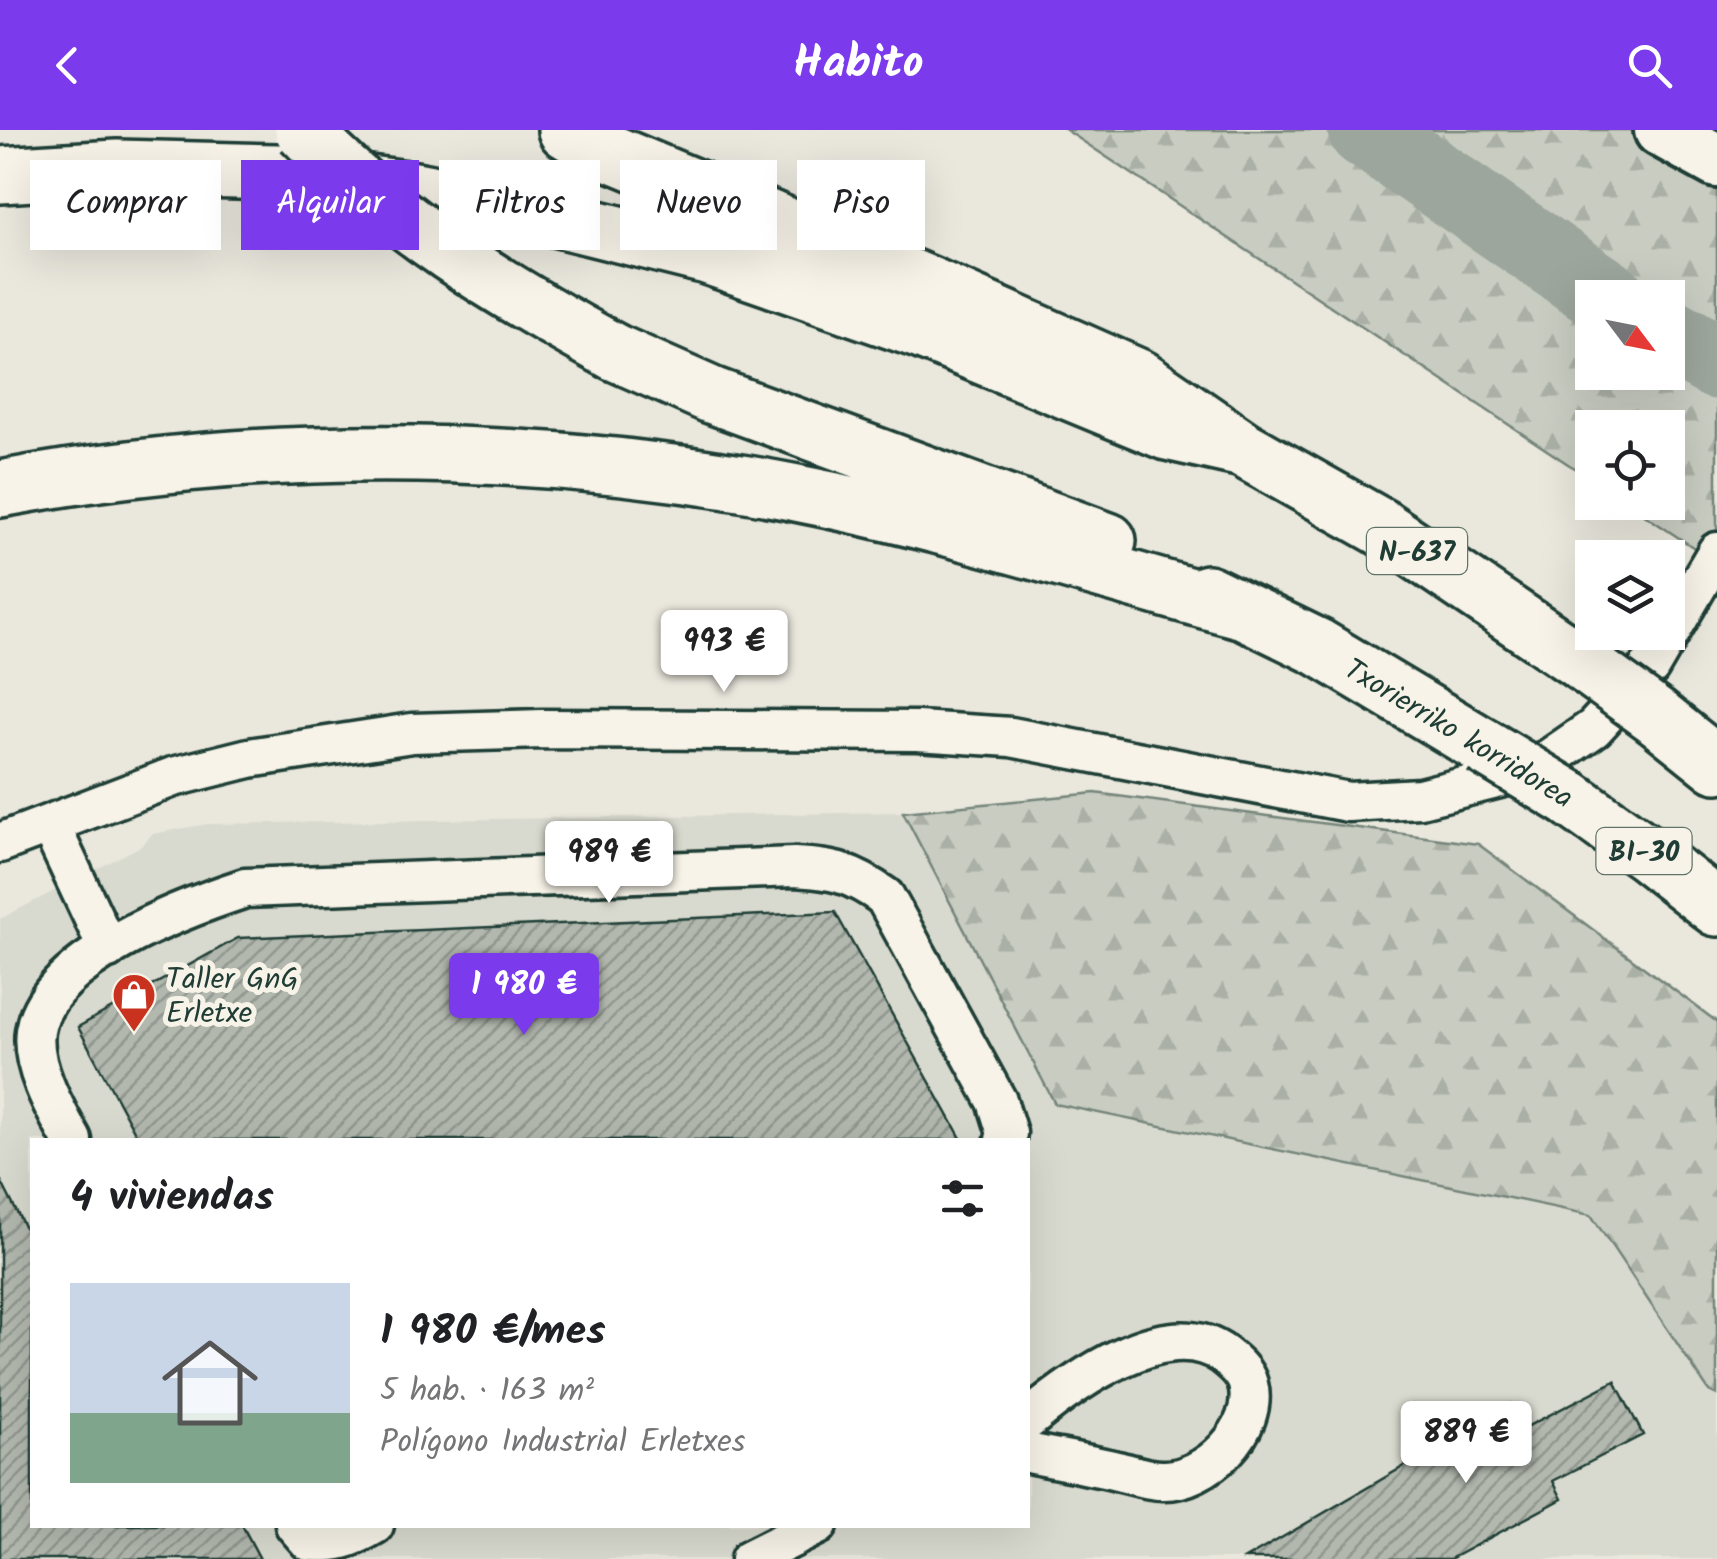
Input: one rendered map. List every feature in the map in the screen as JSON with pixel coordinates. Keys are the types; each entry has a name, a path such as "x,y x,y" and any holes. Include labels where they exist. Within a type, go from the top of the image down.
{"highway":[{"path":"304,130 393,212 462,264 614,352 711,395 1101,537 1240,610"},
{"path":"566,130 587,143 934,287 1140,378 1244,449"},
{"path":"0,175 117,168 277,172 415,190 530,212 689,252 922,330 1167,432 1244,449"},
{"name":"N-637","path":"1244,449 1380,527 1584,664 1717,765"},
{"path":"0,489 107,472 280,454 409,453 570,462 750,485 927,523 1240,610"},
{"name":"Txorierriko korridorea","path":"1240,610 1380,682 1568,798 1717,908"}],"main road":[{"path":"1661,130 1717,162"}],"street":[{"path":"0,843 173,777 249,758 412,733 542,729 917,730 1011,737 1348,802 1420,798 1512,775 1549,759 1594,728 1650,667 1717,552"},
{"path":"50,824 108,949"},
{"path":"71,1138 43,1084 34,1034 46,1001 70,976 108,949 184,908 245,888 517,875 794,868 834,869 859,878 885,897 997,1101 1007,1138"},
{"path":"1030,1418 1062,1391 1115,1360 1163,1344 1199,1343 1216,1349 1236,1364 1248,1384 1246,1416 1231,1443 1204,1470 1164,1481 1030,1453"},
{"path":"298,1528 309,1541 329,1544 369,1528"},
{"path":"750,1559 812,1528"}],"shaded area":[{"path":"903,812 1055,1104 1592,1215 1709,1391 1717,1395 1717,1559 0,1559 0,919 141,846 152,834 207,824"}],"green space":[{"path":"1066,130 1717,130 1717,563 1652,520 1685,520 1685,410 1575,410 1575,469"},
{"path":"1095,793 1478,844 1717,1022 1717,1395 1709,1391 1591,1215 1055,1104 903,812"}],"building":[{"path":"835,912 961,1138 138,1138 78,1027 238,938"},
{"path":"0,1179 30,1238 30,1528 244,1528 260,1559 0,1559"},
{"path":"1615,1381 1643,1435 1553,1481 1562,1499 1450,1559 1245,1559 1511,1404 1524,1428"}],"waterway":[{"path":"1365,130 1583,280"},
{"path":"1685,344 1717,362"}],"place":[{"name":"Taller GnG Erletxe","path":"134,1033"}]}
